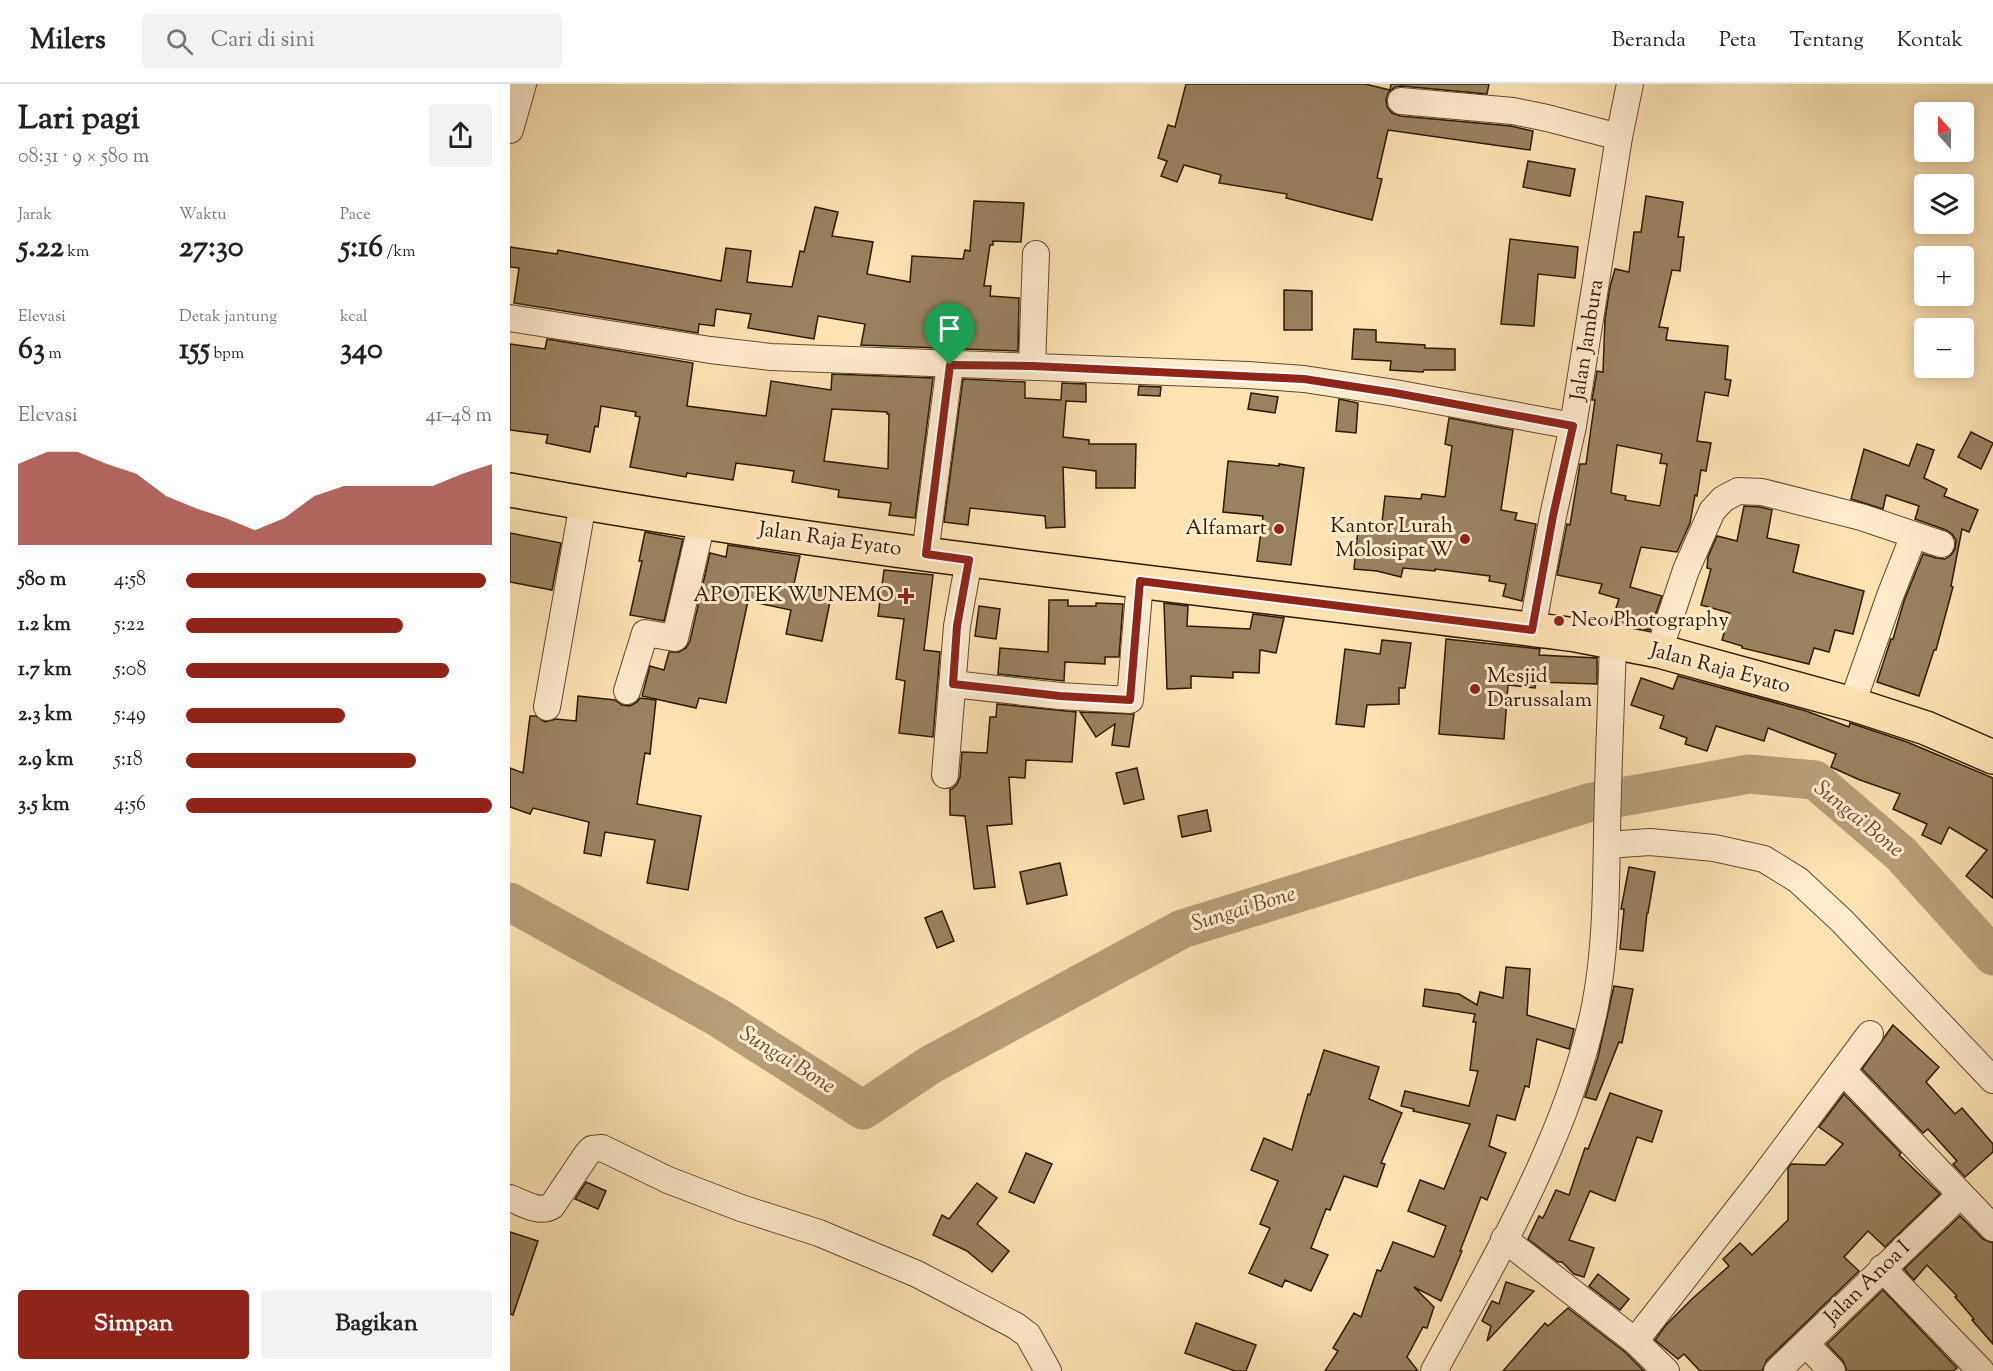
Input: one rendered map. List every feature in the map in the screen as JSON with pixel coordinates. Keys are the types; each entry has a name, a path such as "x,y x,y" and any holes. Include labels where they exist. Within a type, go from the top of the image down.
{"main road":[{"name":"Jalan Raja Eyato","path":"510,490 702,522 969,560 1576,635 1659,651 1852,704 1926,728 1993,757"}],"street":[{"path":"510,130 523,84"},
{"name":"Jalan Jambura","path":"1532,630 1553,516 1573,426 1604,243 1619,136 1630,84"},
{"path":"1401,101 1514,111 1619,136"},
{"path":"1032,366 1036,254"},
{"path":"510,318 710,350 771,357 1304,379 1395,393 1573,426"},
{"path":"926,554 950,365"},
{"path":"1659,651 1686,570 1712,511 1723,499 1738,491 1762,492 1861,517 1941,544"},
{"path":"547,707 583,503"},
{"path":"627,691 645,633 675,638 702,522"},
{"path":"1852,704 1914,535"},
{"path":"945,775 957,626 969,560"},
{"path":"953,684 1060,696 1130,700 1140,581"},
{"path":"1434,1371 1548,1151 1568,1098 1595,1006 1604,943 1613,643"},
{"path":"1607,842 1650,842 1714,848 1764,859 1798,880 1842,921 1993,1080"},
{"path":"1635,1341 1761,1180 1870,1034"},
{"path":"1843,1071 1993,1228"},
{"path":"510,1198 540,1210 547,1209 552,1206 587,1154 592,1149 602,1148 668,1180 741,1208 819,1233 917,1274 1016,1326 1028,1335 1048,1371"},
{"name":"Jalan Anoa I","path":"1777,1371 1959,1195"},
{"path":"1504,1239 1635,1341 1666,1371"},
{"path":"1882,1268 1981,1371"},
{"path":"1806,1344 1832,1371"}],"building":[{"path":"1186,84 1365,84 1390,90 1391,84 1489,84 1487,94 1395,87 1388,93 1387,107 1392,113 1400,116 1511,126 1533,131 1530,150 1388,130 1377,178 1382,179 1372,220 1286,198 1287,194 1219,183 1221,175 1184,165 1177,182 1161,176 1167,161 1158,158 1168,125 1175,127"},
{"path":"1528,161 1575,169 1570,196 1523,187"},
{"path":"1646,196 1683,202 1678,237 1684,237 1680,271 1672,270 1659,327 1668,328 1666,340 1728,346 1725,379 1731,380 1728,396 1705,392 1697,441 1711,443 1706,471 1701,470 1690,523 1677,552 1641,547 1630,587 1662,596 1650,630 1611,623 1619,599 1599,593 1602,584 1557,575 1567,524 1570,525 1580,464 1586,464 1597,371 1603,372 1605,319 1610,287 1615,269 1629,272 1634,232 1641,232","holes":["1617,445 1662,454 1660,463 1667,464 1660,506 1625,500 1626,496 1611,493"]},
{"path":"974,201 1024,203 1021,242 993,241 993,245 990,245 984,286 991,286 990,296 1019,298 1018,351 861,345 865,324 818,316 814,339 748,328 751,314 716,309 714,326 699,324 698,333 514,303 519,268 510,267 510,247 557,254 558,250 721,281 726,248 751,251 747,282 792,287 800,251 804,252 815,207 838,212 832,236 873,242 867,274 910,282 912,256 963,259 965,250 970,251"},
{"path":"1510,239 1578,247 1575,278 1538,274 1534,326 1501,324"},
{"path":"1284,290 1312,291 1312,330 1284,330"},
{"path":"1354,329 1376,330 1376,342 1455,349 1455,370 1424,370 1423,372 1390,370 1391,361 1352,359"},
{"path":"547,339 693,363 687,406 766,416 771,381 831,390 832,374 933,378 915,518 889,515 891,503 838,497 839,490 792,482 794,471 736,463 733,480 687,473 686,477 630,467 640,417 635,416 636,412 601,406 598,427 595,426 590,452 546,443 548,435 510,430 510,344 545,349","holes":["832,409 887,412 889,414 888,469 824,461"]},
{"path":"963,379 1025,382 1025,398 1061,400 1062,383 1086,384 1086,402 1066,401 1063,437 1089,440 1089,444 1136,444 1135,488 1096,488 1096,471 1063,467 1065,527 1046,528 1045,516 970,508 968,525 944,522"},
{"path":"1139,386 1161,387 1160,396 1138,395"},
{"path":"1251,393 1278,397 1275,413 1248,409"},
{"path":"1339,399 1358,403 1356,433 1336,431"},
{"path":"1449,418 1513,430 1501,510 1517,513 1515,520 1536,524 1522,601 1503,596 1506,584 1489,581 1490,576 1435,569 1435,571 1403,568 1401,577 1377,571 1354,569 1358,529 1381,531 1385,496 1421,499 1422,494 1445,497 1452,446 1445,444"},
{"path":"1971,432 1993,443 1981,469 1958,457"},
{"path":"1917,444 1934,450 1924,478 1947,489 1944,496 1978,510 1969,532 1962,529 1951,586 1953,587 1936,650 1934,650 1919,696 1877,682 1904,601 1923,554 1945,559 1955,549 1956,540 1946,530 1915,519 1919,506 1886,495 1883,509 1851,499 1864,449 1909,466"},
{"path":"1228,461 1304,468 1291,565 1257,561 1263,516 1223,512"},
{"path":"1744,506 1772,510 1767,538 1799,545 1793,572 1864,591 1853,634 1835,630 1829,652 1814,648 1809,664 1742,648 1742,646 1722,640 1730,613 1701,605 1711,569 1707,568 1708,557 1717,536 1737,541"},
{"path":"645,532 683,539 664,621 630,615 642,561 639,561"},
{"path":"510,533 561,543 552,590 510,582"},
{"path":"728,545 800,556 794,584 832,592 822,641 786,634 791,610 748,601 726,703 699,698 696,708 642,696 650,666 664,670 669,652 679,652 686,648 690,641 710,553 726,557"},
{"path":"884,570 933,575 924,650 940,652 933,737 899,733 905,681 896,679 904,619 878,616"},
{"path":"1049,600 1068,600 1068,606 1096,606 1096,603 1123,604 1119,657 1105,657 1105,664 1065,662 1064,681 998,674 1000,648 1048,652"},
{"path":"1164,603 1188,606 1187,626 1250,629 1253,614 1284,618 1276,653 1260,650 1259,673 1233,672 1233,678 1191,676 1191,688 1167,689"},
{"path":"979,606 1000,609 996,639 975,636"},
{"name":"Mesjid Darussalam","path":"1446,639 1540,649 1539,655 1597,658 1597,684 1536,682 1535,688 1508,685 1504,739 1439,734"},
{"path":"1382,640 1411,643 1405,688 1399,688 1399,704 1367,705 1364,727 1336,724 1345,649 1380,654"},
{"path":"1678,676 1806,711 1849,727 1850,723 1907,742 1993,778 1993,898 1966,876 1987,850 1949,827 1941,844 1922,835 1927,824 1893,809 1900,794 1831,767 1836,754 1768,728 1764,741 1716,726 1707,751 1685,744 1687,738 1660,728 1664,716 1631,705 1641,678 1673,689"},
{"path":"578,696 615,700 622,705 630,706 640,698 656,700 650,754 645,753 637,804 701,816 688,890 647,883 655,840 605,832 601,856 584,853 589,822 533,808 530,814 510,807 510,768 523,773 530,716 536,716 545,722 556,719 576,721"},
{"path":"997,704 1076,712 1072,762 1026,760 1025,778 1009,777 1012,824 987,826 995,887 974,889 965,816 950,815 950,789 957,784 960,777 962,752 987,753 990,717 996,717"},
{"path":"1080,712 1134,714 1129,747 1112,745 1115,724 1096,737"},
{"path":"1137,768 1144,799 1124,804 1116,773"},
{"path":"1207,810 1211,831 1182,837 1178,816"},
{"path":"1060,863 1067,895 1027,904 1020,872"},
{"path":"1629,867 1655,872 1643,951 1620,949 1624,909 1621,909"},
{"path":"942,911 954,941 937,948 925,918"},
{"path":"1506,967 1530,969 1527,1015 1574,1029 1569,1049 1537,1039 1529,1087 1525,1086 1515,1120 1497,1115 1489,1146 1506,1153 1487,1200 1481,1197 1441,1301 1414,1287 1434,1307 1427,1328 1423,1327 1407,1357 1418,1371 1325,1371 1338,1351 1333,1348 1354,1313 1361,1317 1377,1270 1381,1271 1393,1242 1434,1257 1446,1226 1408,1211 1420,1180 1444,1189 1470,1124 1413,1111 1414,1109 1401,1106 1405,1091 1469,1106 1478,1071 1470,1070 1476,1022 1473,1022 1475,1014 1423,1006 1425,989 1459,994 1477,1005 1480,992 1503,998"},
{"path":"1614,986 1633,989 1622,1043 1619,1042 1596,1100 1585,1097 1598,1057"},
{"path":"1893,1025 1939,1067 1926,1082 1955,1114 1962,1108 1993,1144 1993,1152 1965,1177 1953,1164 1957,1161 1928,1129 1923,1133 1862,1069"},
{"path":"1324,1050 1379,1067 1369,1099 1402,1113 1381,1163 1385,1164 1377,1187 1344,1176 1330,1210 1326,1209 1311,1248 1328,1255 1311,1291 1285,1280 1282,1287 1249,1273 1270,1228 1260,1224 1278,1181 1251,1170 1264,1138 1292,1150 1308,1094 1310,1095"},
{"path":"1610,1093 1662,1111 1652,1142 1637,1137 1615,1201 1590,1191 1569,1240 1594,1248 1584,1277 1574,1274 1562,1262 1558,1262 1528,1239 1539,1216 1543,1218 1556,1190 1569,1195 1585,1148 1588,1149"},
{"path":"1844,1094 1901,1153 1899,1155 1940,1194 1885,1247 1868,1231 1844,1257 1859,1271 1767,1360 1762,1371 1700,1371 1684,1354 1678,1359 1655,1340 1666,1325 1692,1299 1729,1266 1723,1259 1740,1243 1752,1255 1788,1220 1788,1168 1791,1164 1825,1165 1843,1144 1819,1127"},
{"path":"1026,1153 1052,1164 1034,1203 1009,1192"},
{"path":"586,1182 606,1191 598,1209 575,1199"},
{"path":"977,1183 997,1198 977,1224 1009,1251 992,1272 967,1251 933,1235 942,1215 949,1219"},
{"path":"1960,1216 1983,1239 1993,1243 1993,1344 1972,1320 1974,1319 1955,1297 1957,1296 1927,1265 1914,1280 1904,1269"},
{"path":"510,1232 538,1241 513,1315 510,1314"},
{"path":"1598,1274 1629,1299 1620,1310 1589,1286"},
{"path":"1506,1282 1534,1291 1487,1341 1491,1326 1482,1321 1492,1301 1499,1304"},
{"path":"1883,1290 1957,1368 1953,1371 1847,1371 1843,1361 1827,1344"},
{"path":"1568,1308 1625,1352 1644,1371 1503,1371 1545,1323 1548,1326"},
{"path":"1196,1323 1256,1345 1246,1371 1235,1371 1185,1353"}],"waterway":[{"name":"Sungai Bone","path":"510,902 719,1018 863,1110 930,1065 1182,929 1588,803 1749,774 1815,780 1901,854 1993,956"}],"place":[{"name":"Alfamart","path":"1279,529"},
{"name":"Kantor Lurah Molosipat W","path":"1465,539"},
{"name":"APOTEK WUNEMO","path":"906,596"},
{"name":"Neo Photography","path":"1559,621"},
{"name":"Mesjid Darussalam","path":"1475,689"}],"route":[{"path":"950,365 1032,366 1304,379 1395,393 1573,426 1553,516 1532,630 1140,581 1130,700 1060,696 953,684 957,626 969,560 926,554 950,365"}]}
